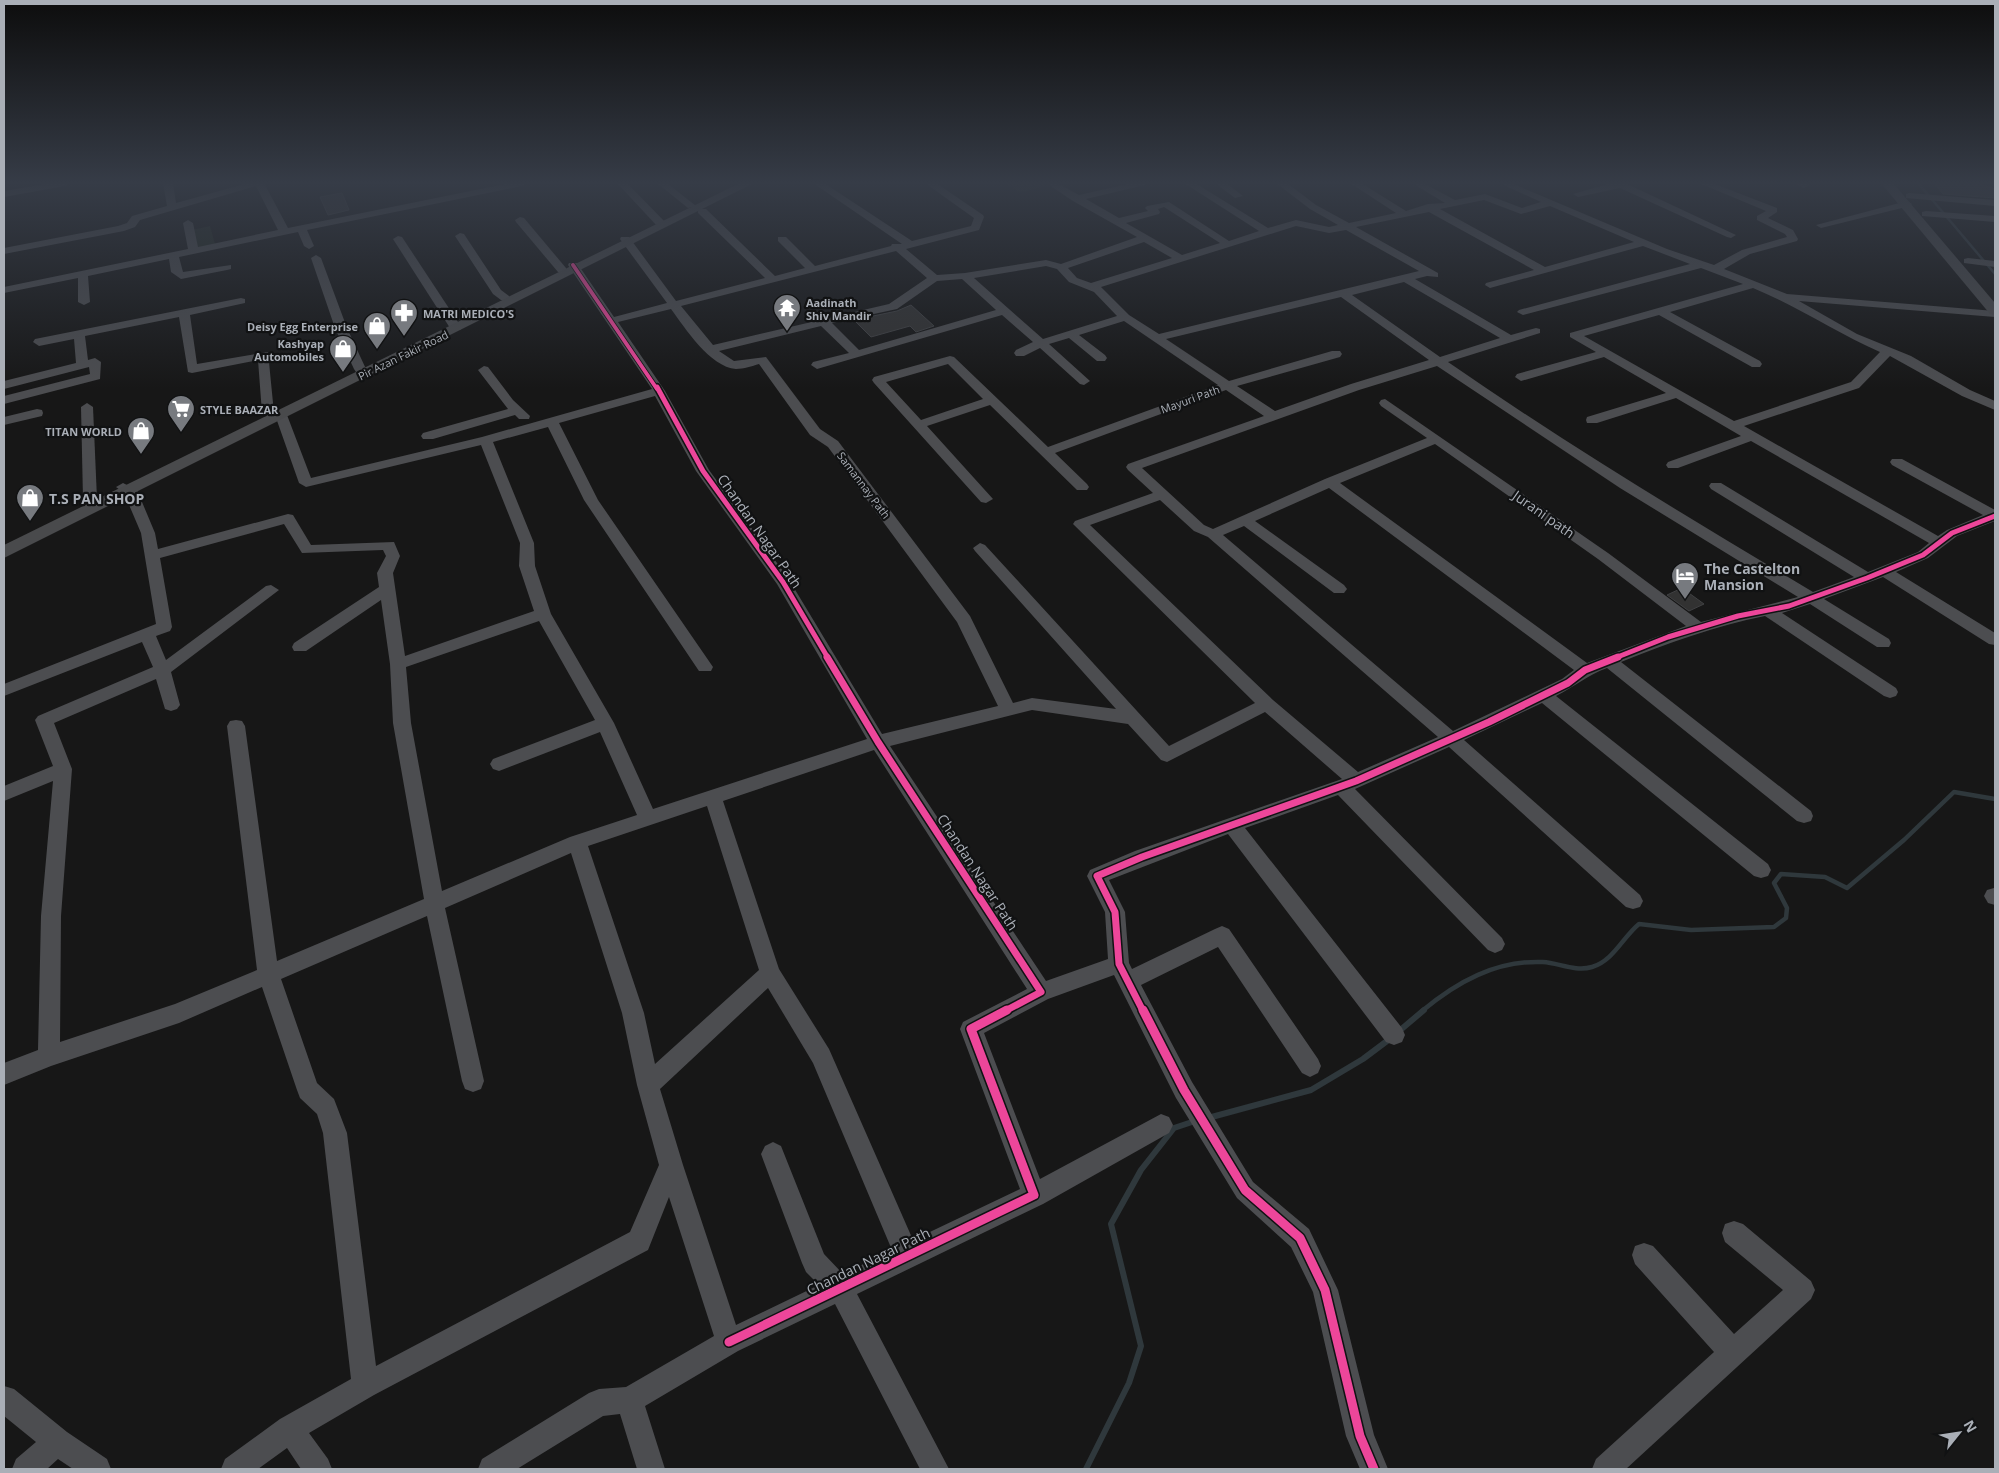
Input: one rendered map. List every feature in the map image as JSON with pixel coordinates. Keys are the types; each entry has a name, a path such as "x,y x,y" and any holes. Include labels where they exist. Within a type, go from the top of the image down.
{"main road":[{"name":"Pir Azan Fakir Road","path":"4,552 126,488 604,252"},
{"path":"1948,252 1995,313"},
{"path":"1964,252 1974,262 1995,293"},
{"name":"Pir Azan Fakir Road","path":"454,326 505,298 570,268"},
{"name":"Pir Azan Fakir Road","path":"4,545 126,488"}],"street":[{"path":"4,290 185,252"},
{"path":"407,252 454,326"},
{"path":"470,252 497,292 505,298"},
{"name":"Chandan Nagar Path","path":"553,252 570,268 659,391 703,471 783,582 878,742 1041,992"},
{"name":"Samannay Path","path":"635,252 672,303 712,349 728,363 740,365 762,360 815,432 833,444 964,620 1008,710"},
{"path":"744,252 772,278"},
{"path":"795,252 812,269"},
{"path":"610,321 672,303 875,252"},
{"path":"903,252 934,278"},
{"path":"712,349 893,307 934,278 965,276 1046,263 1061,266 1104,252"},
{"path":"1169,252 1183,260"},
{"path":"1091,287 1209,252"},
{"path":"1158,338 1406,278 1432,274 1394,252"},
{"path":"1509,252 1543,270"},
{"path":"1490,285 1611,252"},
{"path":"1668,252 1782,296 1852,336 1907,360 1966,393 1995,406"},
{"path":"1718,270 1718,267 1747,252"},
{"path":"173,254 176,272 181,276 227,267"},
{"path":"316,258 341,328 363,371"},
{"path":"1974,262 1994,264"},
{"path":"1523,312 1702,264"},
{"path":"1061,266 1072,280 1098,290 1125,317 1273,416"},
{"path":"84,274 84,302"},
{"path":"965,276 1084,381"},
{"path":"1406,278 1509,339"},
{"path":"1753,285 1574,334 1939,543"},
{"path":"1344,294 1436,362 1627,486 1812,597 1883,643"},
{"path":"1782,296 1824,301 1926,306 1995,313"},
{"path":"39,342 241,301"},
{"path":"817,365 1004,311"},
{"path":"1660,311 1756,364"},
{"path":"184,313 192,369 264,354 275,414 306,483 486,440 659,391"},
{"path":"1020,353 1041,343 1125,317"},
{"path":"82,320 95,330"},
{"path":"824,322 857,354"},
{"path":"1536,331 1355,387 1133,467 1199,528 1213,534 1452,740 1633,901"},
{"path":"79,334 82,366"},
{"path":"1071,334 1101,358"},
{"path":"1732,426 1855,386 1888,351"},
{"path":"1521,378 1606,353"},
{"name":"Mayuri Path","path":"1046,452 1228,385 1336,354"},
{"path":"986,499 878,380 950,360 1082,488"},
{"path":"4,385 95,362 96,376 4,400"},
{"path":"484,370 509,403 535,427"},
{"path":"1592,420 1676,394"},
{"path":"918,425 992,400"},
{"name":"Jurani path","path":"1385,403 1604,556 1699,628"},
{"path":"87,407 90,499"},
{"path":"428,436 518,410"},
{"path":"4,421 37,413"},
{"path":"552,422 591,500 705,667"},
{"path":"1674,465 1751,437"},
{"path":"1213,534 1330,482 1437,439"},
{"path":"486,440 527,543 527,566 543,614 604,723 648,819"},
{"path":"1897,462 1995,516"},
{"path":"1330,482 1585,670"},
{"path":"1716,486 1995,640"},
{"path":"4,690 164,627 148,533 126,488"},
{"path":"1156,497 1080,524 1349,784 1495,944"},
{"path":"1374,1469 1360,1436 1325,1290 1300,1238 1245,1190 1184,1090 1123,973 1114,912 1097,876 1142,856 1349,784 1452,740 1568,683 1585,670 1668,637 1738,616 1789,606 1876,574 1923,555 1952,533 1995,516"},
{"path":"151,556 288,518 307,550 389,544 393,556 385,573 398,664 402,723 434,902 473,1081"},
{"path":"1244,519 1339,589"},
{"path":"980,548 1167,755 1267,704"},
{"path":"300,647 387,589"},
{"path":"49,1056 51,916 63,769 44,720 162,669 198,645 271,590"},
{"path":"1767,610 1890,692"},
{"path":"398,664 543,614"},
{"path":"147,634 162,669 171,705"},
{"path":"1609,661 1804,816"},
{"path":"1543,695 1761,870"},
{"path":"4,1074 49,1056 179,1013 268,973 577,842 878,742 1032,704 1134,718"},
{"path":"499,764 604,723"},
{"path":"236,726 268,973 308,1090 326,1106 335,1133 365,1386"},
{"path":"4,794 63,769"},
{"path":"713,797 770,973 820,1056 907,1256"},
{"path":"1232,825 1394,1035"},
{"path":"577,842 633,1013 648,1085 671,1165 729,1342"},
{"path":"1034,1195 971,1029 1041,992 1123,973 1222,935 1310,1066"},
{"path":"648,1085 770,973"},
{"name":"Chandan Nagar Path","path":"629,1400 729,1342 1034,1195 1161,1126"},
{"path":"772,1154 815,1263 840,1288 935,1469"},
{"path":"235,1469 290,1429 365,1386 639,1241 671,1165"},
{"path":"1606,1469 1802,1290 1734,1233"},
{"path":"1644,1256 1733,1353"},
{"path":"4,1399 57,1442 97,1469"},
{"path":"492,1469 599,1403 629,1400 651,1469"},
{"path":"290,1429 318,1469"},
{"path":"26,1469 57,1442"}],"building":[{"path":"911,305 934,326 916,332 910,326 871,337 854,320 897,311"},
{"name":"The Castelton Mansion","path":"1682,588 1704,604 1689,611 1667,595"}],"waterway":[{"path":"1976,252 1995,274"},
{"path":"1422,1011 1463,982 1493,969 1526,962 1543,962 1573,968 1592,967 1606,960 1639,924 1691,930 1774,927 1786,918 1787,908 1774,883 1781,874 1825,877 1847,888 1904,840 1954,792 1995,799"},
{"path":"1398,1032 1424,1010"},
{"path":"1208,1118 1311,1090 1363,1059 1391,1038"},
{"path":"1086,1469 1129,1383 1141,1346 1111,1224 1141,1170 1174,1128 1195,1121"}],"cycle path":[{"path":"573,265 659,391 703,471 783,582 878,742 1041,992 971,1029 1034,1195 729,1342"},
{"path":"1374,1469 1360,1436 1325,1290 1300,1238 1245,1190 1184,1090 1119,964 1115,912 1097,876 1142,857 1356,781 1489,722 1568,683 1585,670 1668,637 1738,616 1789,606 1867,578 1923,555 1952,533 1995,516"}],"place":[{"name":"Aadinath Shiv Mandir","path":"787,332"},
{"name":"MATRI MEDICO'S","path":"404,337"},
{"name":"Deisy Egg Enterprise","path":"377,350"},
{"name":"Kashyap Automobiles","path":"343,373"},
{"name":"STYLE BAAZAR","path":"181,433"},
{"name":"TITAN WORLD","path":"141,455"},
{"name":"T.S PAN SHOP","path":"30,522"},
{"name":"The Castelton Mansion","path":"1685,600"}]}
